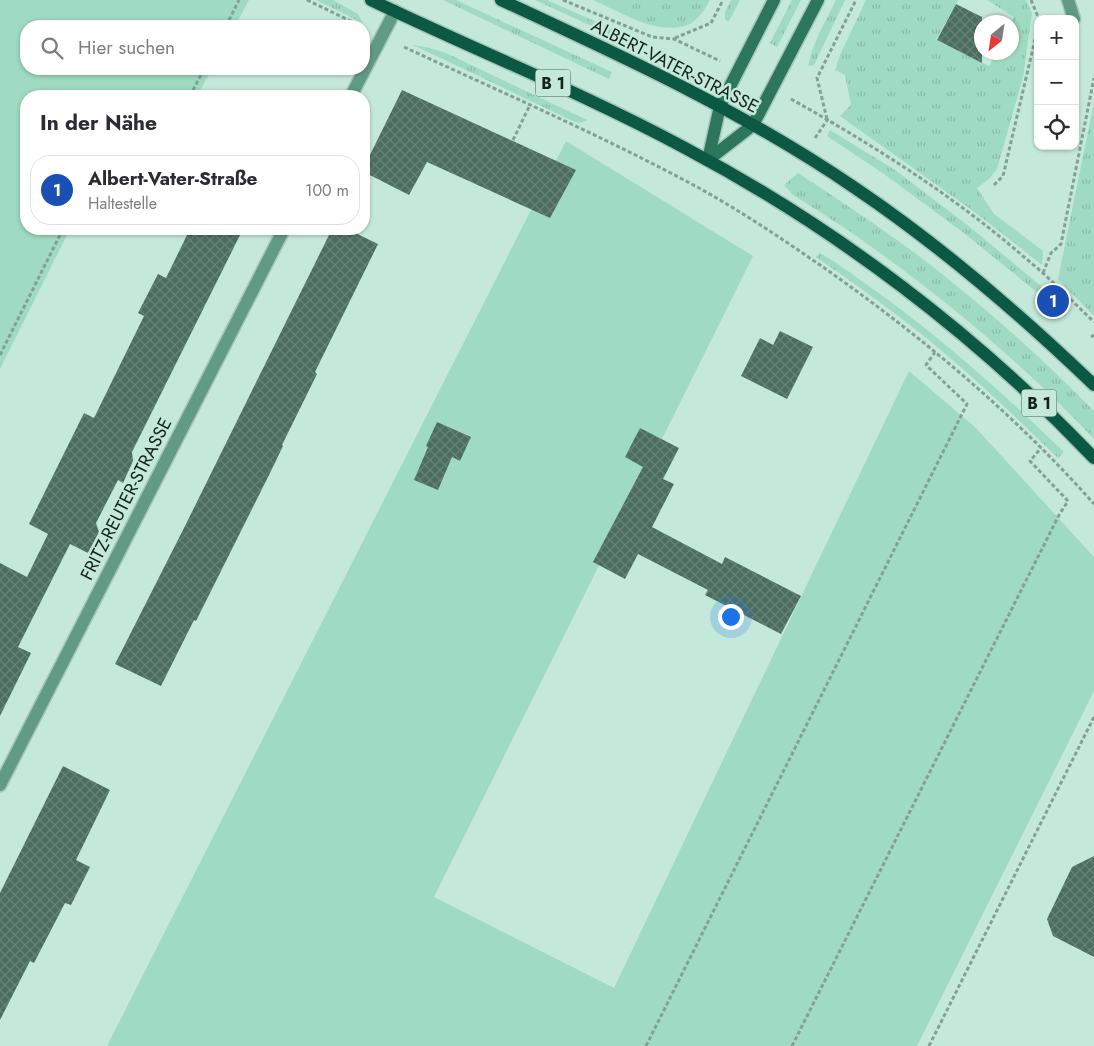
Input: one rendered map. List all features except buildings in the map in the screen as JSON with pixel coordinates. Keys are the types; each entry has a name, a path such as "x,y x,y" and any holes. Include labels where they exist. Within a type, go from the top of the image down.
{"main road":[{"name":"B 1","path":"371,0 608,108 708,160 796,213 861,257 980,351 1032,396 1094,458"},
{"name":"ALBERT-VATER-STRASSE","path":"501,0 626,58 720,106 804,155 855,188 936,247 1021,316 1094,385"},
{"path":"708,160 720,106 774,0"},
{"path":"708,160 753,125 818,0"}],"street":[{"path":"1068,0 1073,15"},
{"path":"370,61 395,12"},
{"path":"355,90 363,75"},
{"name":"FRITZ-REUTER-STRASSE","path":"0,785 281,235"}],"path":[{"path":"229,20 239,0"},
{"path":"307,0 349,20"},
{"name":"ALBERT-VATER-STRASSE","path":"563,0 652,37 674,39 711,23 723,0"},
{"path":"856,0 817,78 828,119 955,203 990,229 1043,273 1094,322"},
{"path":"1031,0 1037,15"},
{"path":"994,185 1003,176 1034,44"},
{"path":"404,46 595,135 700,189 781,237 865,296 970,381 1041,448 1093,503"},
{"path":"193,90 201,75"},
{"path":"1043,273 1051,253 1060,244 1094,78"},
{"path":"513,140 530,105"},
{"path":"804,155 828,119"},
{"path":"700,189 713,188"},
{"path":"0,355 60,235"},
{"path":"646,1046 967,404 926,365 935,352"},
{"path":"792,1046 1068,501 1030,461 1041,448"},
{"path":"929,1046 1094,717"}],"green space":[{"path":"0,0 249,0 238,20 20,20 20,75 209,75 200,90 20,90 20,235 67,235 0,369"},
{"path":"316,0 333,0 358,14 361,20 357,20"},
{"path":"443,0 456,0 612,72 609,79"},
{"path":"535,0 547,0 626,35 626,42"},
{"path":"593,0 635,0 627,16"},
{"path":"635,0 710,0 703,12 693,22 686,26 669,28 651,25 627,16"},
{"path":"731,0 740,0 729,21 727,21 725,19 725,12"},
{"path":"792,0 801,0 777,47 770,43"},
{"path":"836,0 845,0 814,65 808,66 816,40"},
{"path":"866,0 958,0 936,40 989,66 992,60 1019,60 1019,15 1011,15 987,0 1026,0 1032,13 1023,77 997,169 989,179 977,188 994,214 1043,251 1042,265 976,213 840,116 851,105 845,75 835,70 840,55"},
{"path":"413,45 446,53 587,120 580,123 575,122"},
{"path":"1094,102 1094,316 1058,279"},
{"path":"830,130 895,170 970,227 1054,297 1049,302 964,233 884,174 827,136"},
{"path":"566,141 753,256 434,897 614,988 909,371 976,428 1094,557 1094,691 917,1046 107,1046"},
{"path":"798,173 911,250 985,309 1022,342 1094,411 1094,439 1013,360 956,311 897,265 793,195 784,185"},
{"path":"820,253 880,294 928,331 997,390 1064,452 1058,458 1001,403 927,338 816,257"}],"place":[{"name":"Albert-Vater-Straße","path":"1053,301"}]}
